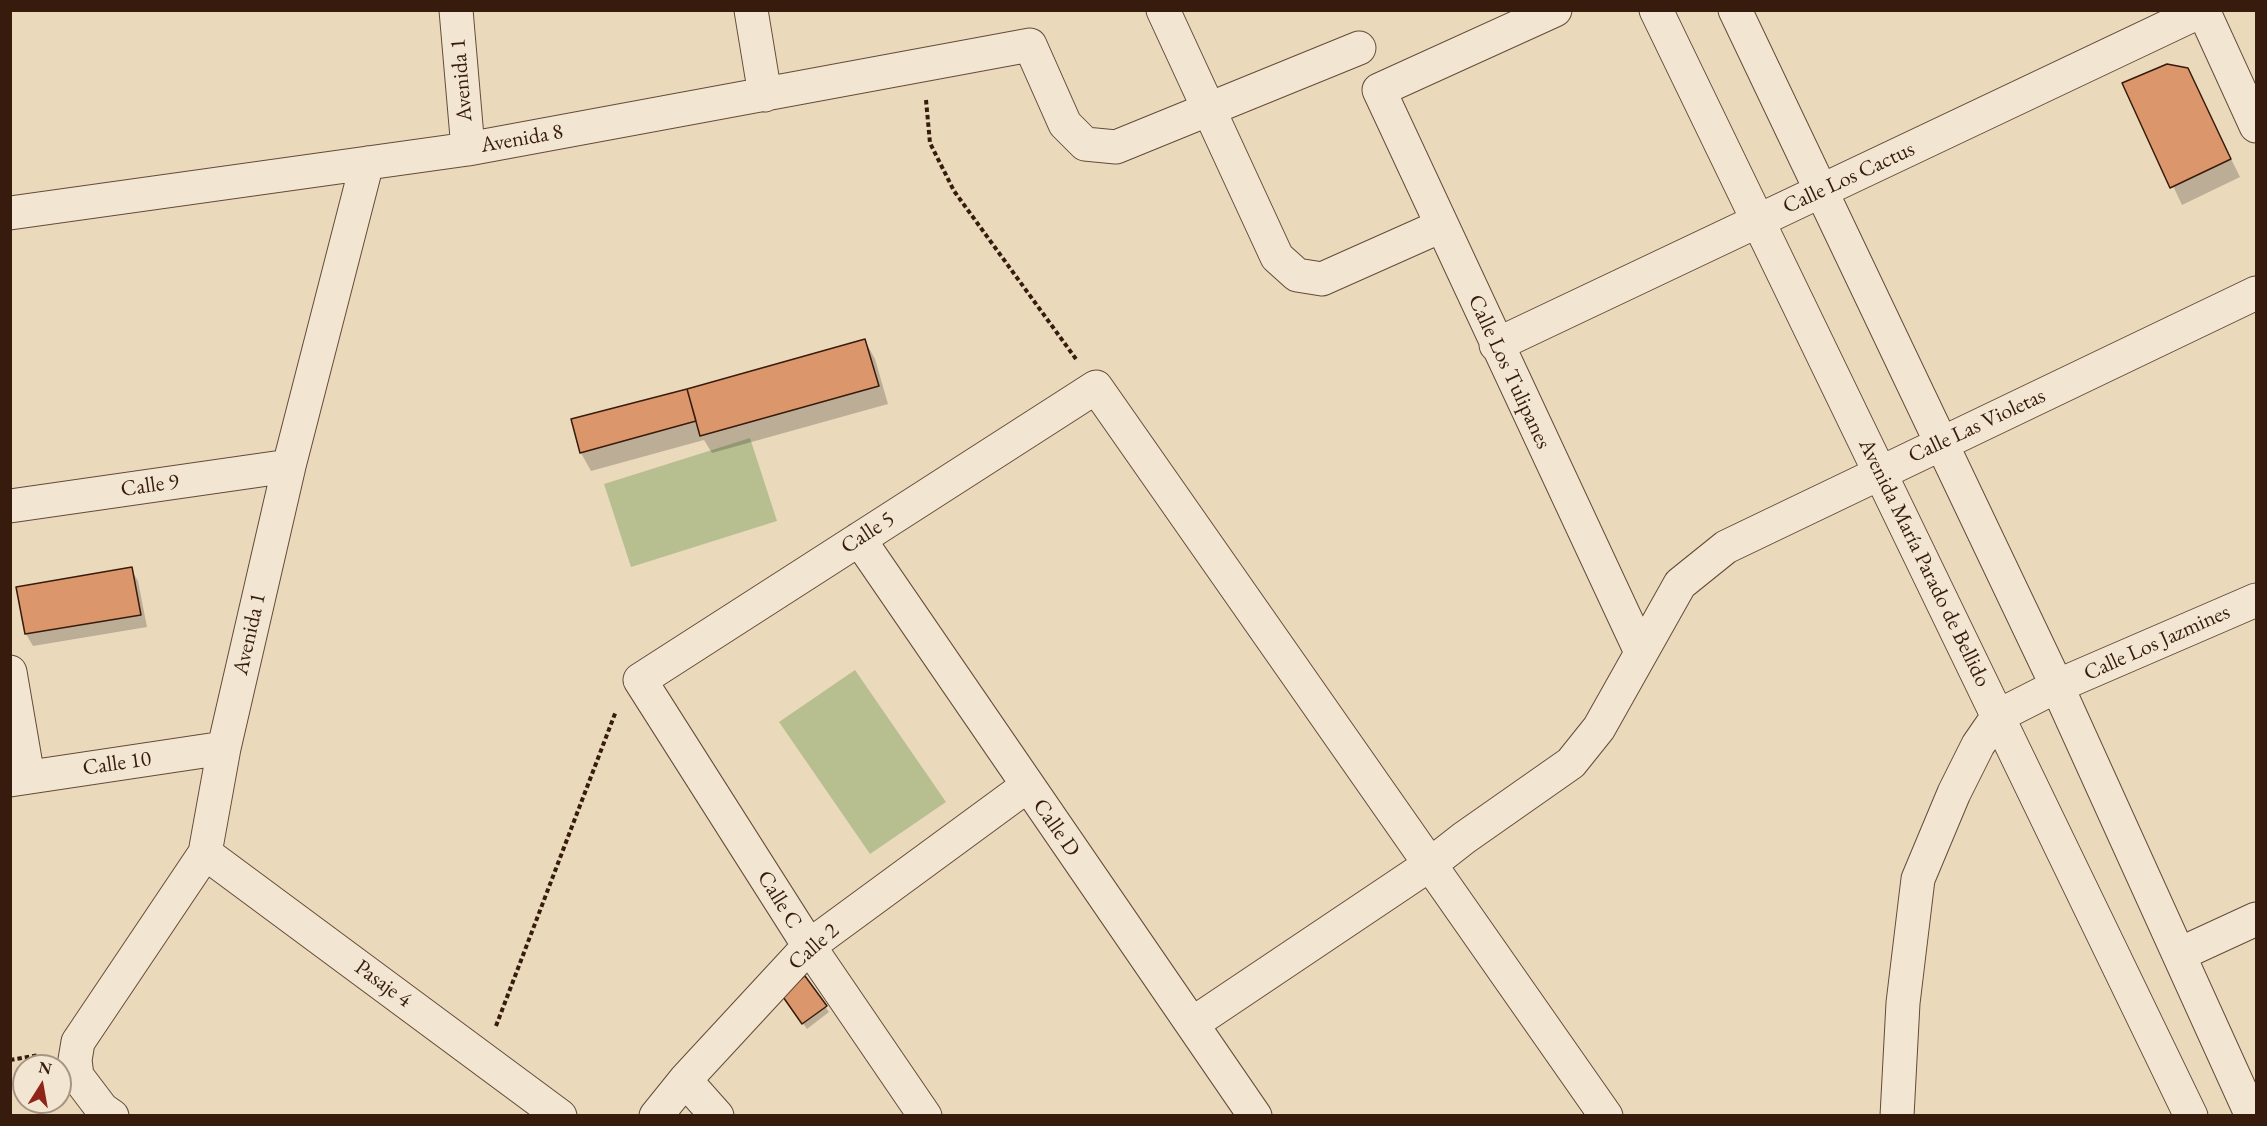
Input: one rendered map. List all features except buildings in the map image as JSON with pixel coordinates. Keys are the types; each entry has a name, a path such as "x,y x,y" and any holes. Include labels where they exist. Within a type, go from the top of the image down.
{"street":[{"name":"Avenida 1","path":"456,10 468,149"},
{"path":"751,10 765,95"},
{"path":"1163,10 1277,257 1297,275 1322,279 1441,226"},
{"name":"Calle Los Tulipanes","path":"1555,10 1379,90 1641,652"},
{"name":"Avenida María Parado de Bellido","path":"1656,10 2191,1116"},
{"path":"1735,10 2057,686 2252,1116"},
{"path":"2203,10 2256,126"},
{"name":"Calle Los Cactus","path":"1496,345 2203,10"},
{"name":"Avenida 8","path":"10,213 468,149 923,67 1030,45 1065,124 1085,144 1116,147 1209,111"},
{"path":"1209,111 1359,48"},
{"name":"Avenida 1","path":"112,1116 102,1109 77,1076 75,1060 78,1042 205,853 224,748 289,466 367,163"},
{"name":"Calle Las Violetas","path":"1192,1024 1432,863 1571,763 1599,728 1680,584 1726,547 2256,293"},
{"path":"1096,387 1432,863 1606,1116"},
{"name":"Calle 5","path":"640,680 1096,387"},
{"name":"Calle 9","path":"10,506 289,466"},
{"name":"Calle D","path":"859,539 1256,1116"},
{"name":"Calle Los Jazmines","path":"1998,716 2057,686 2256,600"},
{"path":"10,672 19,778"},
{"name":"Calle C","path":"640,680 809,946 925,1116"},
{"path":"1897,1116 1904,1004 1918,879 1954,793 1978,745 1998,716"},
{"name":"Calle 10","path":"19,778 224,748"},
{"name":"Calle 2","path":"657,1116 685,1080 809,946 1027,786"},
{"name":"Pasaje 4","path":"205,853 560,1116"},
{"path":"2180,954 2256,919"},
{"path":"685,1080 717,1116"}],"path":[{"path":"923,67 930,143 954,191 1096,387"},
{"path":"484,1058 622,696 640,680"}],"green space":[{"path":"750,438 777,521 631,567 604,484"},
{"path":"855,670 946,802 870,854 779,722"}]}
